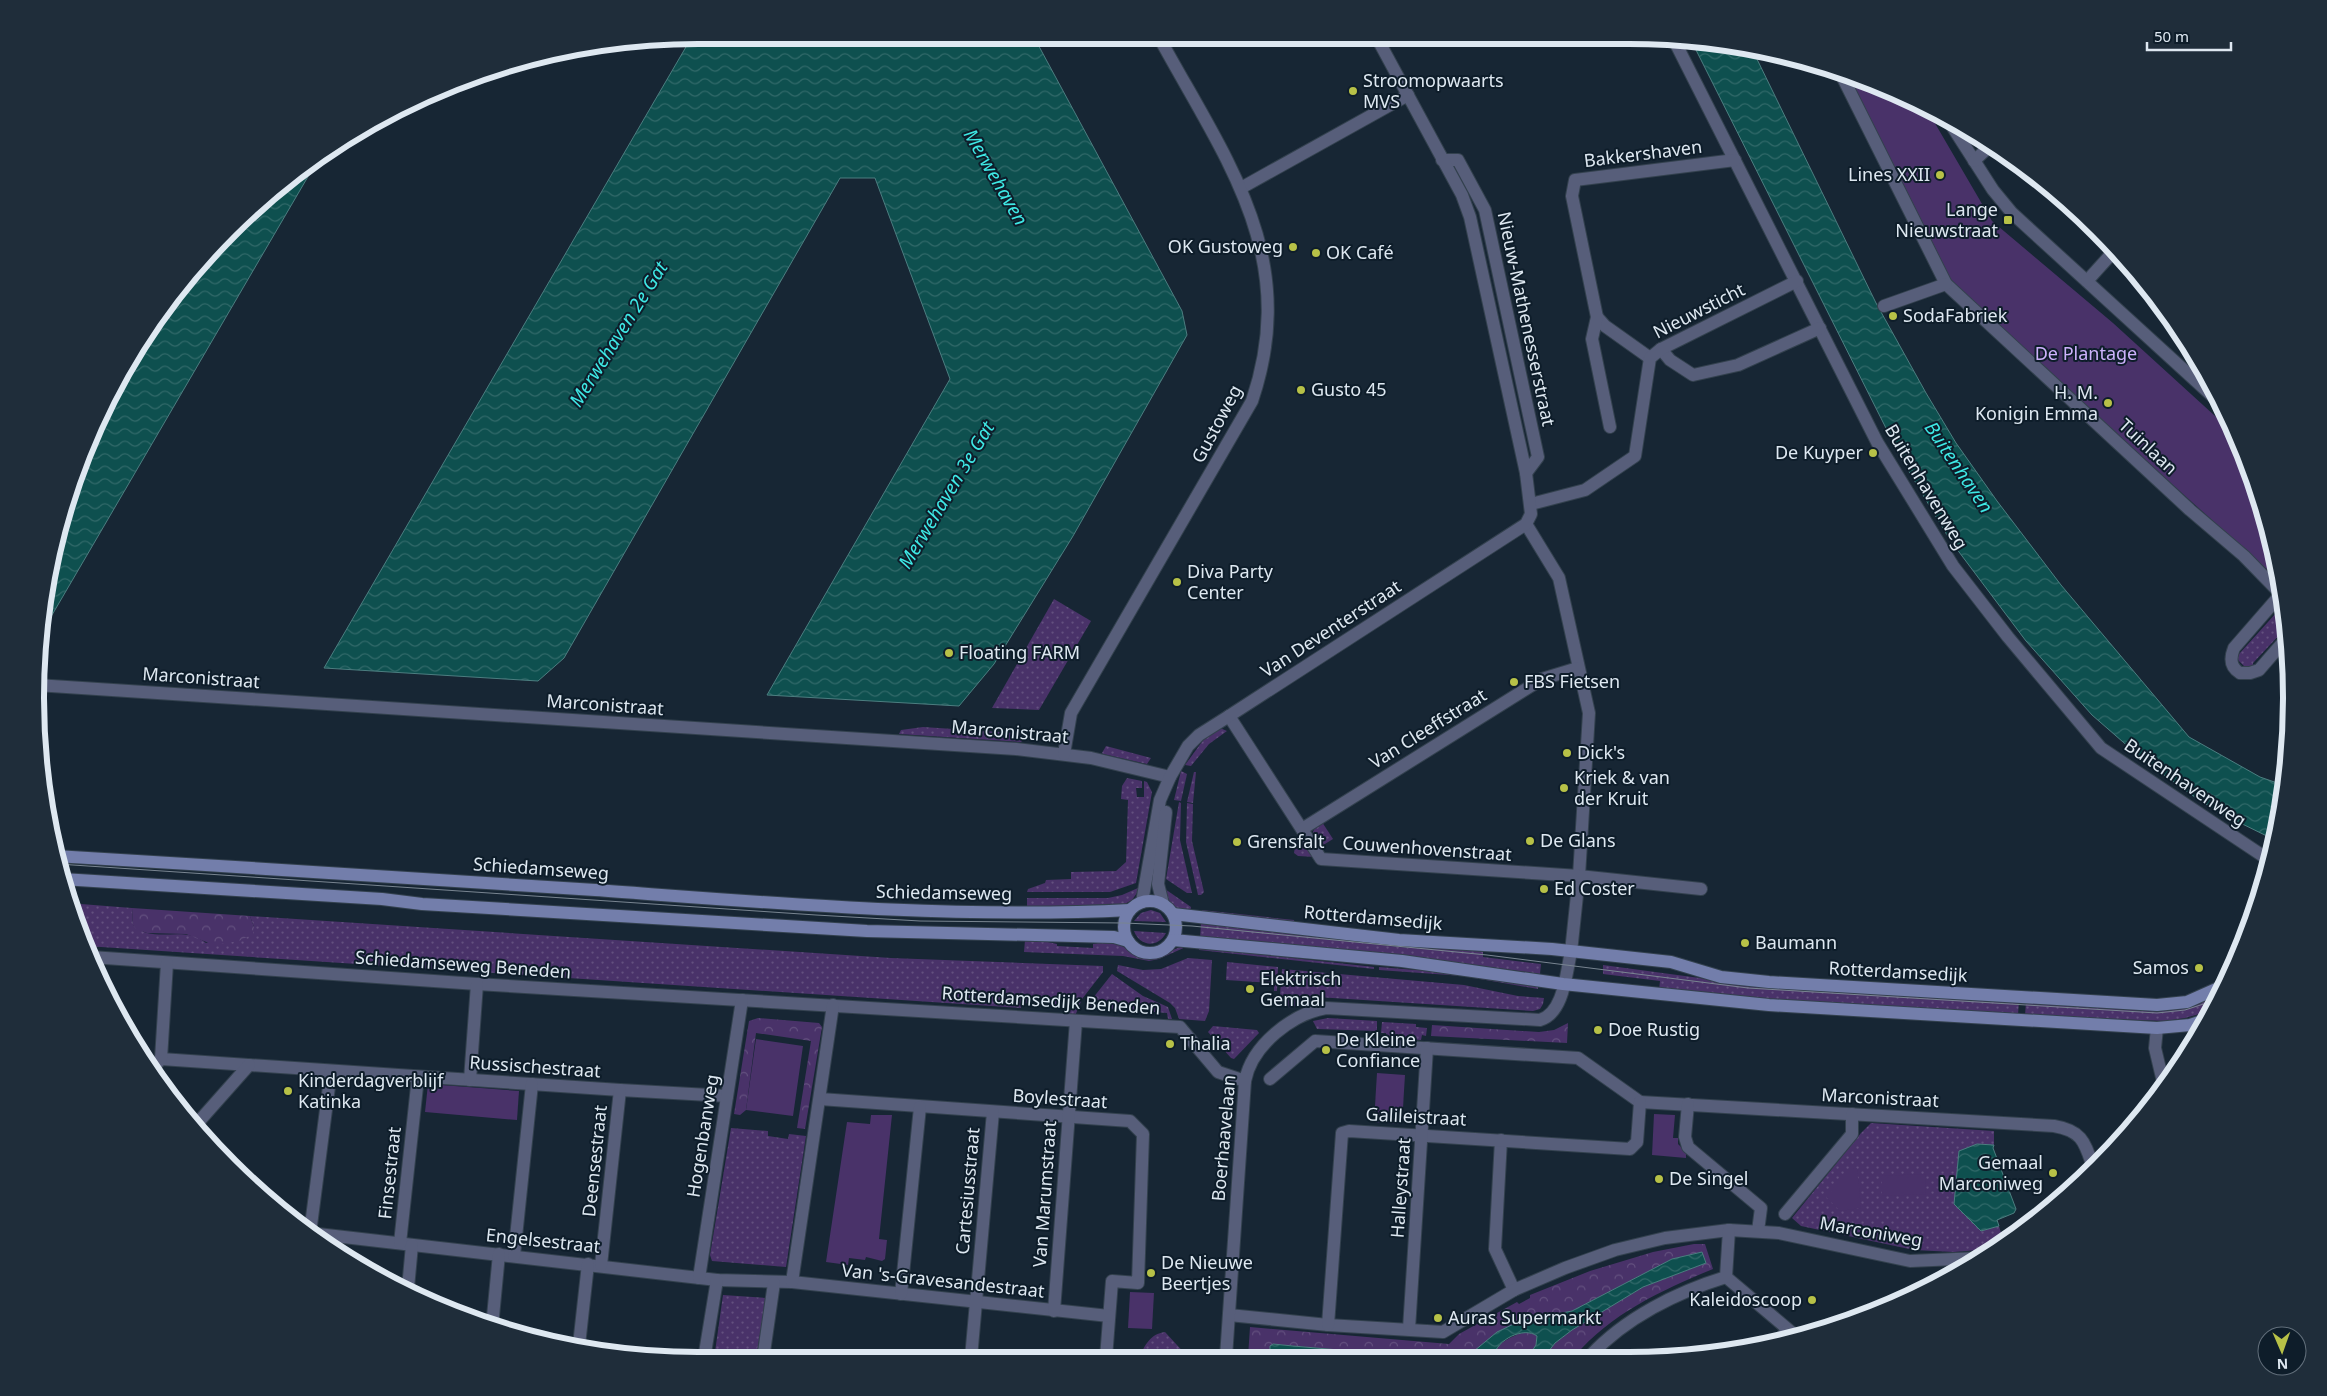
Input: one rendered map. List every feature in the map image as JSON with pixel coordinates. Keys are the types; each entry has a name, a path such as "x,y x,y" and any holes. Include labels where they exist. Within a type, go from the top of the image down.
{"main road":[{"name":"Schiedamseweg","path":"63,857 468,881 866,910 1025,912 1130,910"},
{"path":"70,879 382,899 422,904 867,931 1114,937 1128,941"},
{"path":"1142,902 1163,904 1173,914 1176,928 1173,940 1163,950 1150,954 1137,950 1128,941 1124,928 1126,916 1130,910 1142,902"},
{"name":"Rotterdamsedijk","path":"1173,914 1399,940 1571,952 1672,962 1721,977 1759,981 2157,1005 2187,1002 2215,990"},
{"path":"1173,940 1402,960 1563,984 1769,1005 2157,1028 2197,1023"}],"street":[{"name":"Gustoweg","path":"1064,754 1071,714 1252,401 1261,373 1268,315 1267,277 1261,245 1241,188 1163,44"},
{"name":"Nieuw-Mathenesserstraat","path":"1380,44 1462,195 1470,217 1526,473 1531,504 1531,514 1526,524"},
{"name":"Buitenhavenweg","path":"1677,45 1868,424 1906,492 1953,566 2032,667 2101,748 2264,856"},
{"name":"Tuinlaan","path":"1844,80 1946,284 2190,510 2244,556 2274,587"},
{"path":"1241,188 1408,95"},
{"path":"1955,130 1993,190 2012,213 2206,390"},
{"path":"1974,161 1986,150"},
{"name":"Bakkershaven","path":"1610,426 1592,339 1597,317 1572,196 1575,180 1735,160"},
{"path":"2087,281 2110,255"},
{"name":"Nieuwsticht","path":"1531,504 1584,490 1635,456 1650,358 1661,349 1797,281"},
{"path":"1884,306 1946,284"},
{"path":"1597,317 1605,326 1650,358"},
{"path":"1661,349 1670,360 1692,375 1738,364 1820,328"},
{"path":"1526,524 1559,578 1589,713 1579,876 1571,952 1563,984"},
{"name":"Van Deventerstraat","path":"1142,902 1160,800 1170,777 1188,746 1199,735 1526,524"},
{"path":"2276,601 2234,648 2231,658 2233,667 2245,674 2259,670 2281,645"},
{"name":"Van Cleeffstraat","path":"1302,828 1542,679 1578,668"},
{"name":"Marconistraat","path":"44,686 907,741 1064,754 1170,777"},
{"name":"Couwenhovenstraat","path":"1228,716 1322,859 1579,876 1701,889"},
{"name":"Van Deventerstraat","path":"1163,904 1158,884 1170,777"},
{"name":"Schiedamseweg Beneden","path":"98,958 477,984 833,1005"},
{"path":"156,1064 161,1059 166,963"},
{"path":"470,1080 477,984"},
{"name":"Boerhaavelaan","path":"1226,1352 1245,1081 1248,1067 1255,1055 1295,1019 1306,1013 1326,1008 1540,1020 1548,1018 1556,1008 1563,984"},
{"name":"Hogenbanweg","path":"699,1278 742,1000"},
{"path":"792,1282 833,1005"},
{"name":"Rotterdamsedijk Beneden","path":"833,1005 1180,1027 1218,1072 1245,1081"},
{"name":"Van Marumstraat","path":"1054,1310 1076,1021"},
{"path":"2157,1028 2155,1048 2162,1077"},
{"path":"1270,1079 1315,1041 1572,1057 1582,1060 1640,1102"},
{"name":"Halleystraat","path":"1409,1329 1427,1048"},
{"name":"Russischestraat","path":"161,1059 727,1096"},
{"path":"199,1121 249,1065"},
{"path":"311,1225 331,1071"},
{"name":"Finsestraat","path":"408,1284 406,1244 418,1077"},
{"path":"514,1256 532,1084"},
{"name":"Deensestraat","path":"601,1265 620,1090"},
{"name":"Boylestraat","path":"820,1100 1068,1116 1130,1121 1137,1125 1143,1134 1138,1283 1112,1281 1109,1316"},
{"name":"Marconistraat","path":"1640,1102 2064,1128 2078,1134 2083,1140 2091,1162"},
{"name":"Galileistraat","path":"1328,1325 1340,1135 1342,1133 1349,1131 1630,1148 1636,1145 1637,1142 1640,1102"},
{"path":"1688,1104 1685,1137 1688,1147 1761,1208 1758,1231"},
{"path":"901,1294 920,1107"},
{"name":"Cartesiusstraat","path":"972,1352 993,1112"},
{"path":"1785,1214 1852,1134 1852,1114"},
{"path":"1501,1140 1495,1249 1514,1290"},
{"path":"1726,1277 1728,1230"},
{"name":"Marconiweg","path":"1229,1315 1328,1325 1444,1332 1514,1290 1565,1268 1616,1250 1665,1238 1728,1230 1779,1233 1910,1260 1966,1258"},
{"name":"Engelsestraat","path":"333,1240 406,1244 601,1265 717,1280 774,1283"},
{"path":"493,1319 499,1254"},
{"path":"579,1342 588,1264"},
{"path":"1726,1277 1791,1332"},
{"path":"1594,1352 1619,1330 1661,1305 1689,1290 1726,1277"},
{"path":"705,1352 717,1280"},
{"name":"Van 's-Gravesandestraat","path":"774,1283 792,1282 1109,1316"},
{"path":"764,1352 774,1283"},
{"path":"1106,1352 1109,1316"}],"green space":[{"name":"De Plantage","path":"1851,83 1932,118 1992,221 2113,323 2222,422 2249,488 2272,574 1950,285"},
{"path":"1054,599 1091,621 1039,710 992,708"},
{"path":"2278,613 2280,634 2253,663 2253,666 2244,666 2238,660 2239,654"},
{"path":"923,727 1028,734 1021,742 899,734 901,730"},
{"path":"1220,728 1227,731 1209,744 1191,766 1185,765 1204,739"},
{"path":"1106,746 1151,758 1147,764 1103,754"},
{"path":"1181,771 1187,774 1181,801 1174,800"},
{"path":"1194,772 1196,772 1193,803 1187,802"},
{"path":"1127,778 1142,781 1142,788 1136,788 1137,797 1144,797 1144,781 1147,782 1152,792 1136,883 1110,892 1027,892 1028,889 1045,883 1046,880 1071,879 1071,872 1116,871 1126,862 1128,800 1121,799 1122,786"},
{"path":"1179,802 1181,803 1180,840 1192,893 1187,893 1166,879"},
{"path":"1187,803 1193,804 1192,841 1204,892 1201,895 1198,895 1186,842"},
{"path":"1322,822 1333,839 1320,847 1313,832 1315,827"},
{"path":"1300,834 1315,857 1298,856 1294,853 1296,839"},
{"path":"1138,888 1139,890 1132,900 1123,905 1027,908 1027,898 1108,898 1122,895"},
{"path":"1165,889 1191,907 1190,913 1173,906 1166,895"},
{"path":"77,904 132,908 133,925 144,932 192,936 206,943 254,927 250,916 891,958 1103,966 1103,972 1082,999 1075,1016 1063,1015 1063,1006 1021,1003 1021,1008 93,946"},
{"path":"132,908 250,916 254,927 253,934 239,941 214,945 186,934 147,933 136,929 133,925"},
{"path":"1151,910 1160,913 1166,922 1134,921 1141,913"},
{"path":"1202,910 1294,920 1294,922 1221,914 1202,915"},
{"path":"1201,923 1373,943 1483,951 1483,957 1541,964 1540,974 1460,963 1200,939"},
{"path":"1134,931 1166,933 1163,938 1149,944 1140,940"},
{"path":"1025,940 1043,941 1057,944 1057,946 1093,948 1093,944 1108,941 1119,944 1137,955 1147,958 1158,957 1178,948 1188,946 1159,959 1149,961 1123,956 1024,952"},
{"path":"1199,945 1230,951 1374,967 1374,969 1199,950"},
{"path":"1188,958 1212,960 1209,1011 1205,1021 1179,1019 1175,1008 1170,1003 1117,971 1118,965 1143,970 1161,969"},
{"path":"1227,962 1278,967 1277,991 1274,991 1274,983 1226,980"},
{"path":"1603,965 1737,983 2019,1001 2018,1015 1741,999 1659,990 1660,981 1603,974"},
{"path":"1416,966 1538,984 1538,989 1463,976 1379,970 1379,967 1416,970"},
{"path":"1282,969 1464,985 1518,996 1544,998 1540,1009 1533,1011 1317,997 1290,1008 1280,995"},
{"path":"1112,974 1143,996 1168,1007 1172,1019 1168,1019 1167,1013 1090,1007 1089,1003"},
{"path":"2209,1000 2202,1013 2166,1021 2025,1016 2026,1001"},
{"path":"758,1018 819,1023 822,1027 805,1129 797,1128 811,1041 756,1033 746,1110 740,1115 734,1114 749,1021"},
{"path":"1328,1018 1377,1021 1377,1031 1317,1029 1313,1021"},
{"path":"1382,1022 1416,1024 1416,1027 1427,1028 1426,1036 1422,1035 1421,1040 1386,1038 1386,1033 1381,1033"},
{"path":"1568,1023 1567,1043 1431,1036 1432,1025 1539,1032 1554,1030"},
{"path":"1213,1026 1257,1030 1259,1033 1234,1059 1208,1032"},
{"path":"756,1039 803,1046 793,1116 746,1110"},
{"path":"1377,1073 1405,1075 1402,1124 1374,1122"},
{"path":"428,1084 519,1091 517,1120 425,1112"},
{"path":"1654,1114 1675,1115 1673,1138 1678,1138 1678,1144 1686,1152 1686,1158 1652,1155"},
{"path":"871,1115 892,1115 879,1239 887,1240 885,1259 882,1261 866,1257 865,1260 849,1258 848,1265 826,1262 847,1122 870,1124"},
{"path":"1871,1123 1994,1131 1994,1145 1977,1144 1981,1231 1999,1226 2002,1235 1980,1250 1954,1252 1914,1250 1801,1226 1792,1218"},
{"path":"731,1128 768,1131 768,1136 788,1139 789,1134 806,1136 786,1267 712,1261 710,1255"},
{"path":"1854,1168 1857,1168 1861,1208 1840,1211 1826,1197"},
{"path":"1925,1174 1926,1194 1882,1196 1882,1176"},
{"path":"1694,1244 1705,1244 1713,1269 1657,1294 1621,1315 1589,1341 1579,1352 1548,1352 1555,1343 1572,1330 1643,1287 1706,1263 1704,1257 1693,1254 1672,1259 1572,1311 1552,1315 1476,1352 1363,1352 1273,1344 1273,1352 1248,1352 1250,1327 1449,1344 1459,1334 1517,1302 1519,1304 1530,1298 1530,1295 1590,1271 1653,1252"},
{"path":"1130,1292 1154,1293 1152,1329 1128,1328"},
{"path":"723,1295 766,1298 757,1352 715,1352"},
{"path":"1525,1331 1532,1332 1537,1336 1532,1352 1495,1352 1501,1344"},
{"path":"1165,1332 1183,1352 1142,1352 1152,1338"}],"water":[{"path":"688,44 1038,44 1182,311 1187,335 1073,536 994,664 959,706 767,695 950,379 875,178 840,178 564,658 538,681 324,668"},
{"name":"Buitenhaven","path":"1695,47 1755,56 1876,303 1956,443 1997,501 2061,585 2189,737 2260,777 2278,783 2268,837 2222,814 2199,800 2146,762 2092,715 2026,641 1950,540 1902,460"},
{"path":"311,171 48,622 56,570 78,488 111,409 131,371 179,300 206,267 235,235 267,206"},
{"path":"1977,1144 1994,1145 1993,1148 2016,1209 2014,1213 1997,1220 1999,1226 1981,1231 1954,1204 1959,1151"},
{"path":"1702,1252 1706,1263 1643,1287 1572,1330 1555,1343 1548,1352 1532,1352 1536,1345 1537,1336 1532,1333 1525,1333 1511,1336 1500,1345 1495,1352 1473,1352 1497,1332 1520,1321 1572,1311 1672,1259"},
{"path":"1273,1344 1363,1352 1270,1352 1270,1346"}],"tram line":[{"path":"65,864 920,921 1124,923 1192,926 1487,955 1748,988 2157,1013 2185,1010 2208,1003"}],"place":[{"name":"Stroomopwaarts MVS","path":"1353,91"},
{"name":"Lines XXII","path":"1940,175"},
{"name":"Lange Nieuwstraat","path":"2008,220"},
{"name":"OK Gustoweg","path":"1293,247"},
{"name":"OK Café","path":"1316,253"},
{"name":"SodaFabriek","path":"1893,316"},
{"name":"Gusto 45","path":"1301,390"},
{"name":"H. M. Konigin Emma","path":"2108,403"},
{"name":"De Kuyper","path":"1873,453"},
{"name":"Diva Party Center","path":"1177,582"},
{"name":"Floating FARM","path":"949,653"},
{"name":"FBS Fietsen","path":"1514,682"},
{"name":"Dick's","path":"1567,753"},
{"name":"Kriek & van der Kruit","path":"1564,788"},
{"name":"De Glans","path":"1530,841"},
{"name":"Grensfalt","path":"1237,842"},
{"name":"Ed Coster","path":"1544,889"},
{"name":"Baumann","path":"1745,943"},
{"name":"Samos","path":"2199,968"},
{"name":"Elektrisch Gemaal","path":"1250,989"},
{"name":"Doe Rustig","path":"1598,1030"},
{"name":"Thalia","path":"1170,1044"},
{"name":"De Kleine Confiance","path":"1326,1050"},
{"name":"Kinderdagverblijf Katinka","path":"288,1091"},
{"name":"Gemaal Marconiweg","path":"2053,1173"},
{"name":"De Singel","path":"1659,1179"},
{"name":"De Nieuwe Beertjes","path":"1151,1273"},
{"name":"Kaleidoscoop","path":"1812,1300"},
{"name":"Auras Supermarkt","path":"1438,1318"}],"water label":[{"name":"Merwehaven","path":"996,177"},
{"name":"Merwehaven 2e Gat","path":"618,334"},
{"name":"Merwehaven 3e Gat","path":"946,495"}]}
